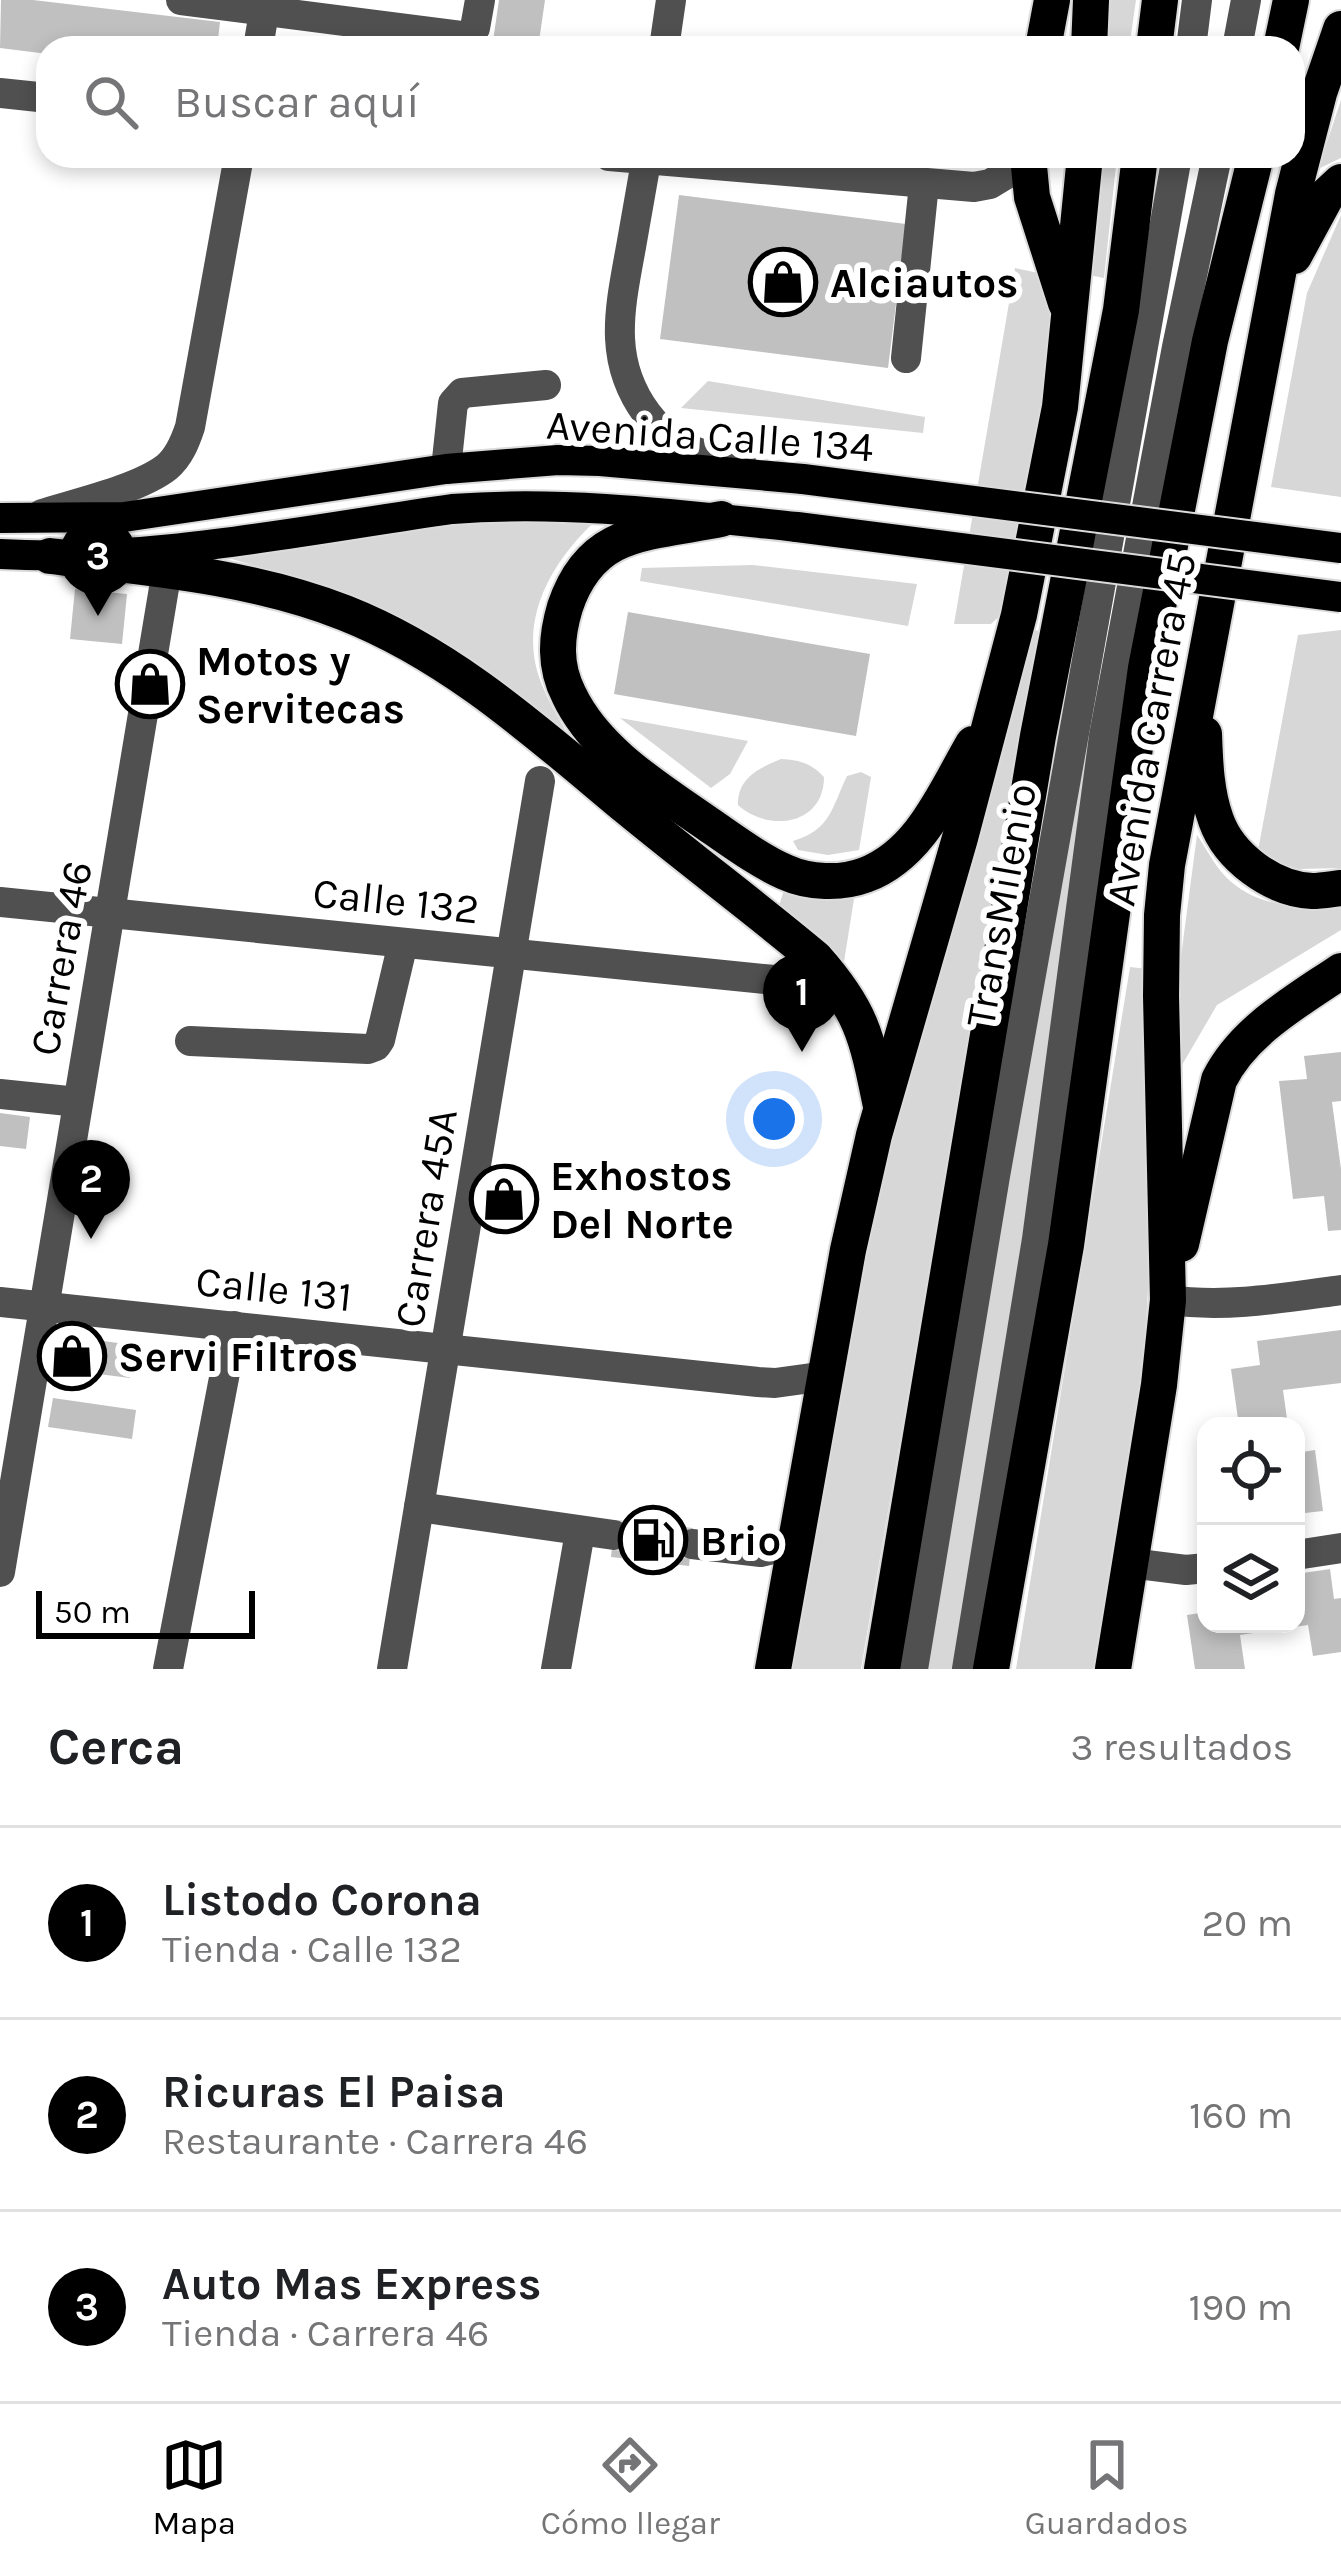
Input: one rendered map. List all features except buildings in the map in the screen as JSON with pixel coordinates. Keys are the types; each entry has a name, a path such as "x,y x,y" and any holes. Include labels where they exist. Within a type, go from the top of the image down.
{"highway":[{"path":"1045,36 1052,0"},
{"path":"1090,36 1091,0"},
{"path":"1156,36 1160,0"},
{"path":"1284,36 1291,0"},
{"name":"Avenida Carrera 45","path":"1305,147 1341,29"},
{"path":"1030,168 1038,218 1070,318"},
{"path":"773,1669 848,1250 881,1111 1019,615 1060,406 1084,168"},
{"path":"882,1669 1038,736 1121,310 1139,168"},
{"name":"Avenida Carrera 45","path":"991,1669 1066,1245 1146,668 1210,341 1253,168"},
{"name":"Avenida Carrera 45","path":"1113,1669 1159,1385 1168,1300 1162,915 1171,844 1300,168"},
{"path":"1275,297 1327,195 1341,182"},
{"path":"721,519 617,542 595,557 578,577 567,601 557,651 567,692 601,741 656,788 744,849 788,874 810,880 845,881 884,866 921,834 996,705"},
{"path":"50,556 167,570 279,592 344,612 463,675 815,958 859,1018 881,1111"},
{"path":"1207,655 1207,778 1215,819 1226,842 1251,866 1286,886 1313,891 1341,887"},
{"path":"1168,1300 1226,1064 1280,1013 1341,971"}],"main road":[{"name":"Avenida Calle 134","path":"13,519 146,514 446,469 600,461 803,479 1341,548"},
{"name":"Avenida Calle 134","path":"0,554 121,553 452,509 576,506 797,527 1341,597"}],"street":[{"path":"181,0 370,12 460,36 475,28 480,0"},
{"path":"666,36 671,0"},
{"path":"1192,36 1197,0"},
{"path":"1239,36 1246,0"},
{"path":"260,36 265,6"},
{"path":"0,94 36,97"},
{"path":"13,519 151,476 169,466 182,448 190,427 237,168"},
{"path":"644,168 618,341 624,374 636,400 678,444 703,455 803,479"},
{"path":"753,168 974,187 990,184 1014,168"},
{"name":"TransMilenio","path":"913,1669 999,1153 1175,168"},
{"name":"TransMilenio","path":"968,1669 1037,1239 1104,736 1215,168"},
{"path":"906,358 924,184"},
{"path":"446,469 453,403 462,393 546,385"},
{"name":"Carrera 46","path":"0,1572 167,570"},
{"name":"Carrera 45A","path":"392,1669 540,782"},
{"name":"Calle 132","path":"0,902 784,981"},
{"path":"190,1041 376,1046 403,943"},
{"path":"0,1094 78,1102"},
{"path":"1168,1300 1249,1303 1341,1290"},
{"name":"Calle 131","path":"0,1302 775,1383 826,1376"},
{"path":"169,1669 234,1326"},
{"path":"419,1507 614,1535"},
{"path":"556,1669 580,1532"},
{"path":"692,1544 761,1552 797,1543"},
{"path":"1305,1554 1341,1549"},
{"path":"1130,1563 1197,1569"}],"shaded area":[{"path":"1106,0 1136,0 1131,36 1104,36"},
{"path":"1341,100 1341,158 1318,169"},
{"path":"1096,168 1116,168 1104,278 1089,275"},
{"path":"1341,215 1341,497 1271,487 1307,293"},
{"path":"1015,268 1043,274 1051,301 1053,338 1004,612 991,624 954,624"},
{"path":"708,381 925,417 923,433 681,408"},
{"path":"527,519 592,524 550,578 535,619 533,640 542,685 573,744 428,634 339,590 228,558 425,526"},
{"path":"753,565 917,584 908,626 640,581 642,568"},
{"path":"1030,629 1039,631 861,1669 791,1669 833,1415 889,1131 916,1057"},
{"path":"1341,630 1341,868 1299,869 1257,856 1298,635"},
{"path":"1092,683 1107,686 956,1669 923,1669"},
{"path":"620,718 748,741 730,774 711,788"},
{"path":"781,759 804,763 824,777 815,806 793,820 779,821 751,814 738,805 745,781"},
{"path":"861,772 871,777 859,850 828,855 798,850 793,841 823,824 847,776"},
{"path":"1197,835 1224,875 1250,894 1294,905 1341,900 1341,930 1217,1005 1182,1065 1180,964"},
{"path":"784,890 854,899 843,968 777,912"},
{"path":"1130,967 1148,969 1151,1197 1145,1334 1122,1502 1094,1669 1016,1669"}],"tunnel":[{"path":"614,1535 692,1544"}],"place":[{"name":"Alciautos","path":"783,282"},
{"name":"Auto Mas Express","path":"98,616"},
{"name":"Motos y Servitecas","path":"150,684"},
{"name":"Listodo Corona","path":"802,1052"},
{"name":"Exhostos Del Norte","path":"504,1199"},
{"name":"Ricuras El Paisa","path":"91,1239"},
{"name":"Servi Filtros","path":"72,1356"},
{"name":"Brio","path":"653,1540"}]}
